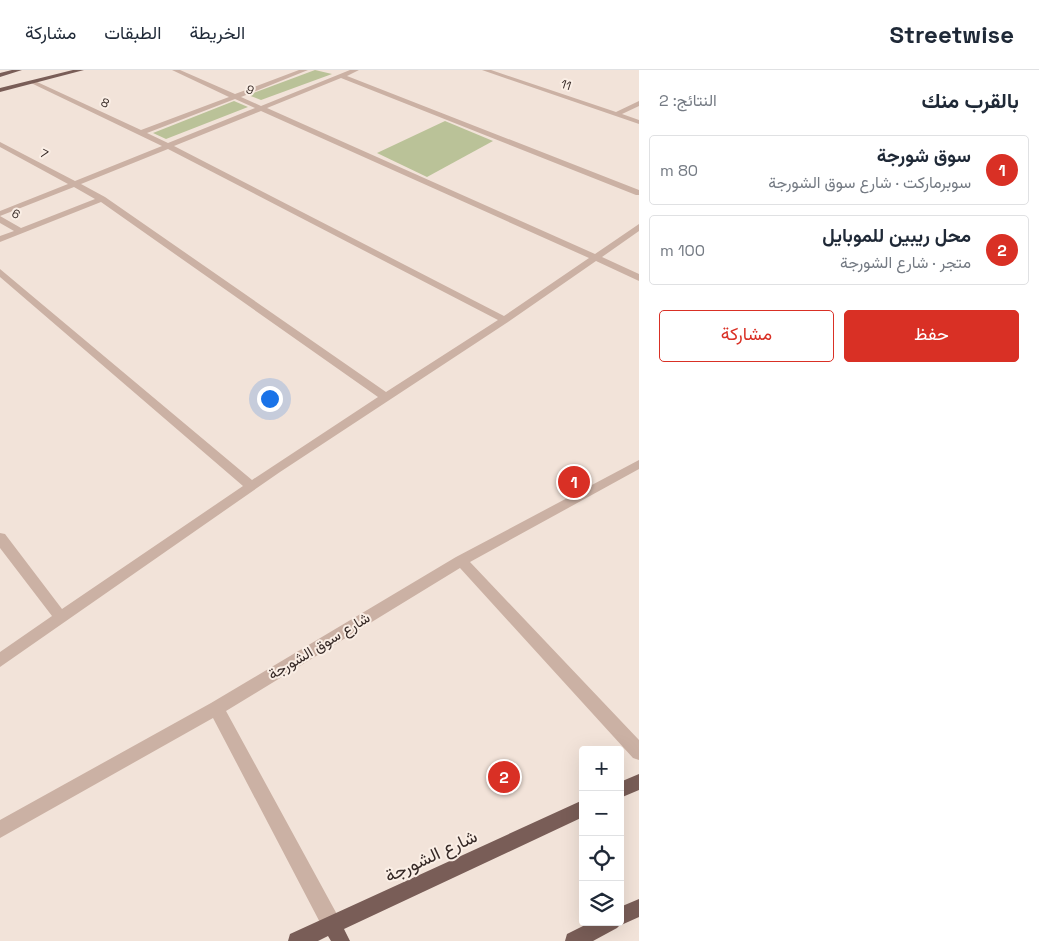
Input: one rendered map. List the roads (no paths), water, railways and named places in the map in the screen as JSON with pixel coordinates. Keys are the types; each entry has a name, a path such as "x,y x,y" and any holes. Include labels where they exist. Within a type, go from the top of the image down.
{"main road":[{"path":"0,74 18,70"},
{"path":"0,90 81,70"},
{"path":"624,788 639,782"},
{"name":"شارع الشورجة","path":"297,941 336,933 579,810"},
{"path":"624,915 639,908"},
{"path":"574,941 602,926"}],"street":[{"name":"9","path":"175,70 639,278"},
{"path":"141,133 305,70"},
{"path":"0,214 356,70"},
{"name":"11","path":"485,70 639,122"},
{"path":"341,76 639,193"},
{"name":"8","path":"33,82 168,146 505,320"},
{"path":"617,114 639,103"},
{"name":"7","path":"0,144 102,199 387,398"},
{"path":"0,240 102,199"},
{"name":"6","path":"0,219 21,231"},
{"path":"0,660 251,486 505,320 639,227"},
{"path":"0,272 251,486"},
{"name":"شارع سوق الشورجة","path":"0,829 216,708 461,561 639,464"},
{"path":"0,538 61,618"},
{"path":"461,561 639,752"},
{"path":"216,708 336,933"}],"place":[{"name":"سوق شورجة","path":"574,482"},
{"name":"محل ريبين للموبايل","path":"504,777"}]}
